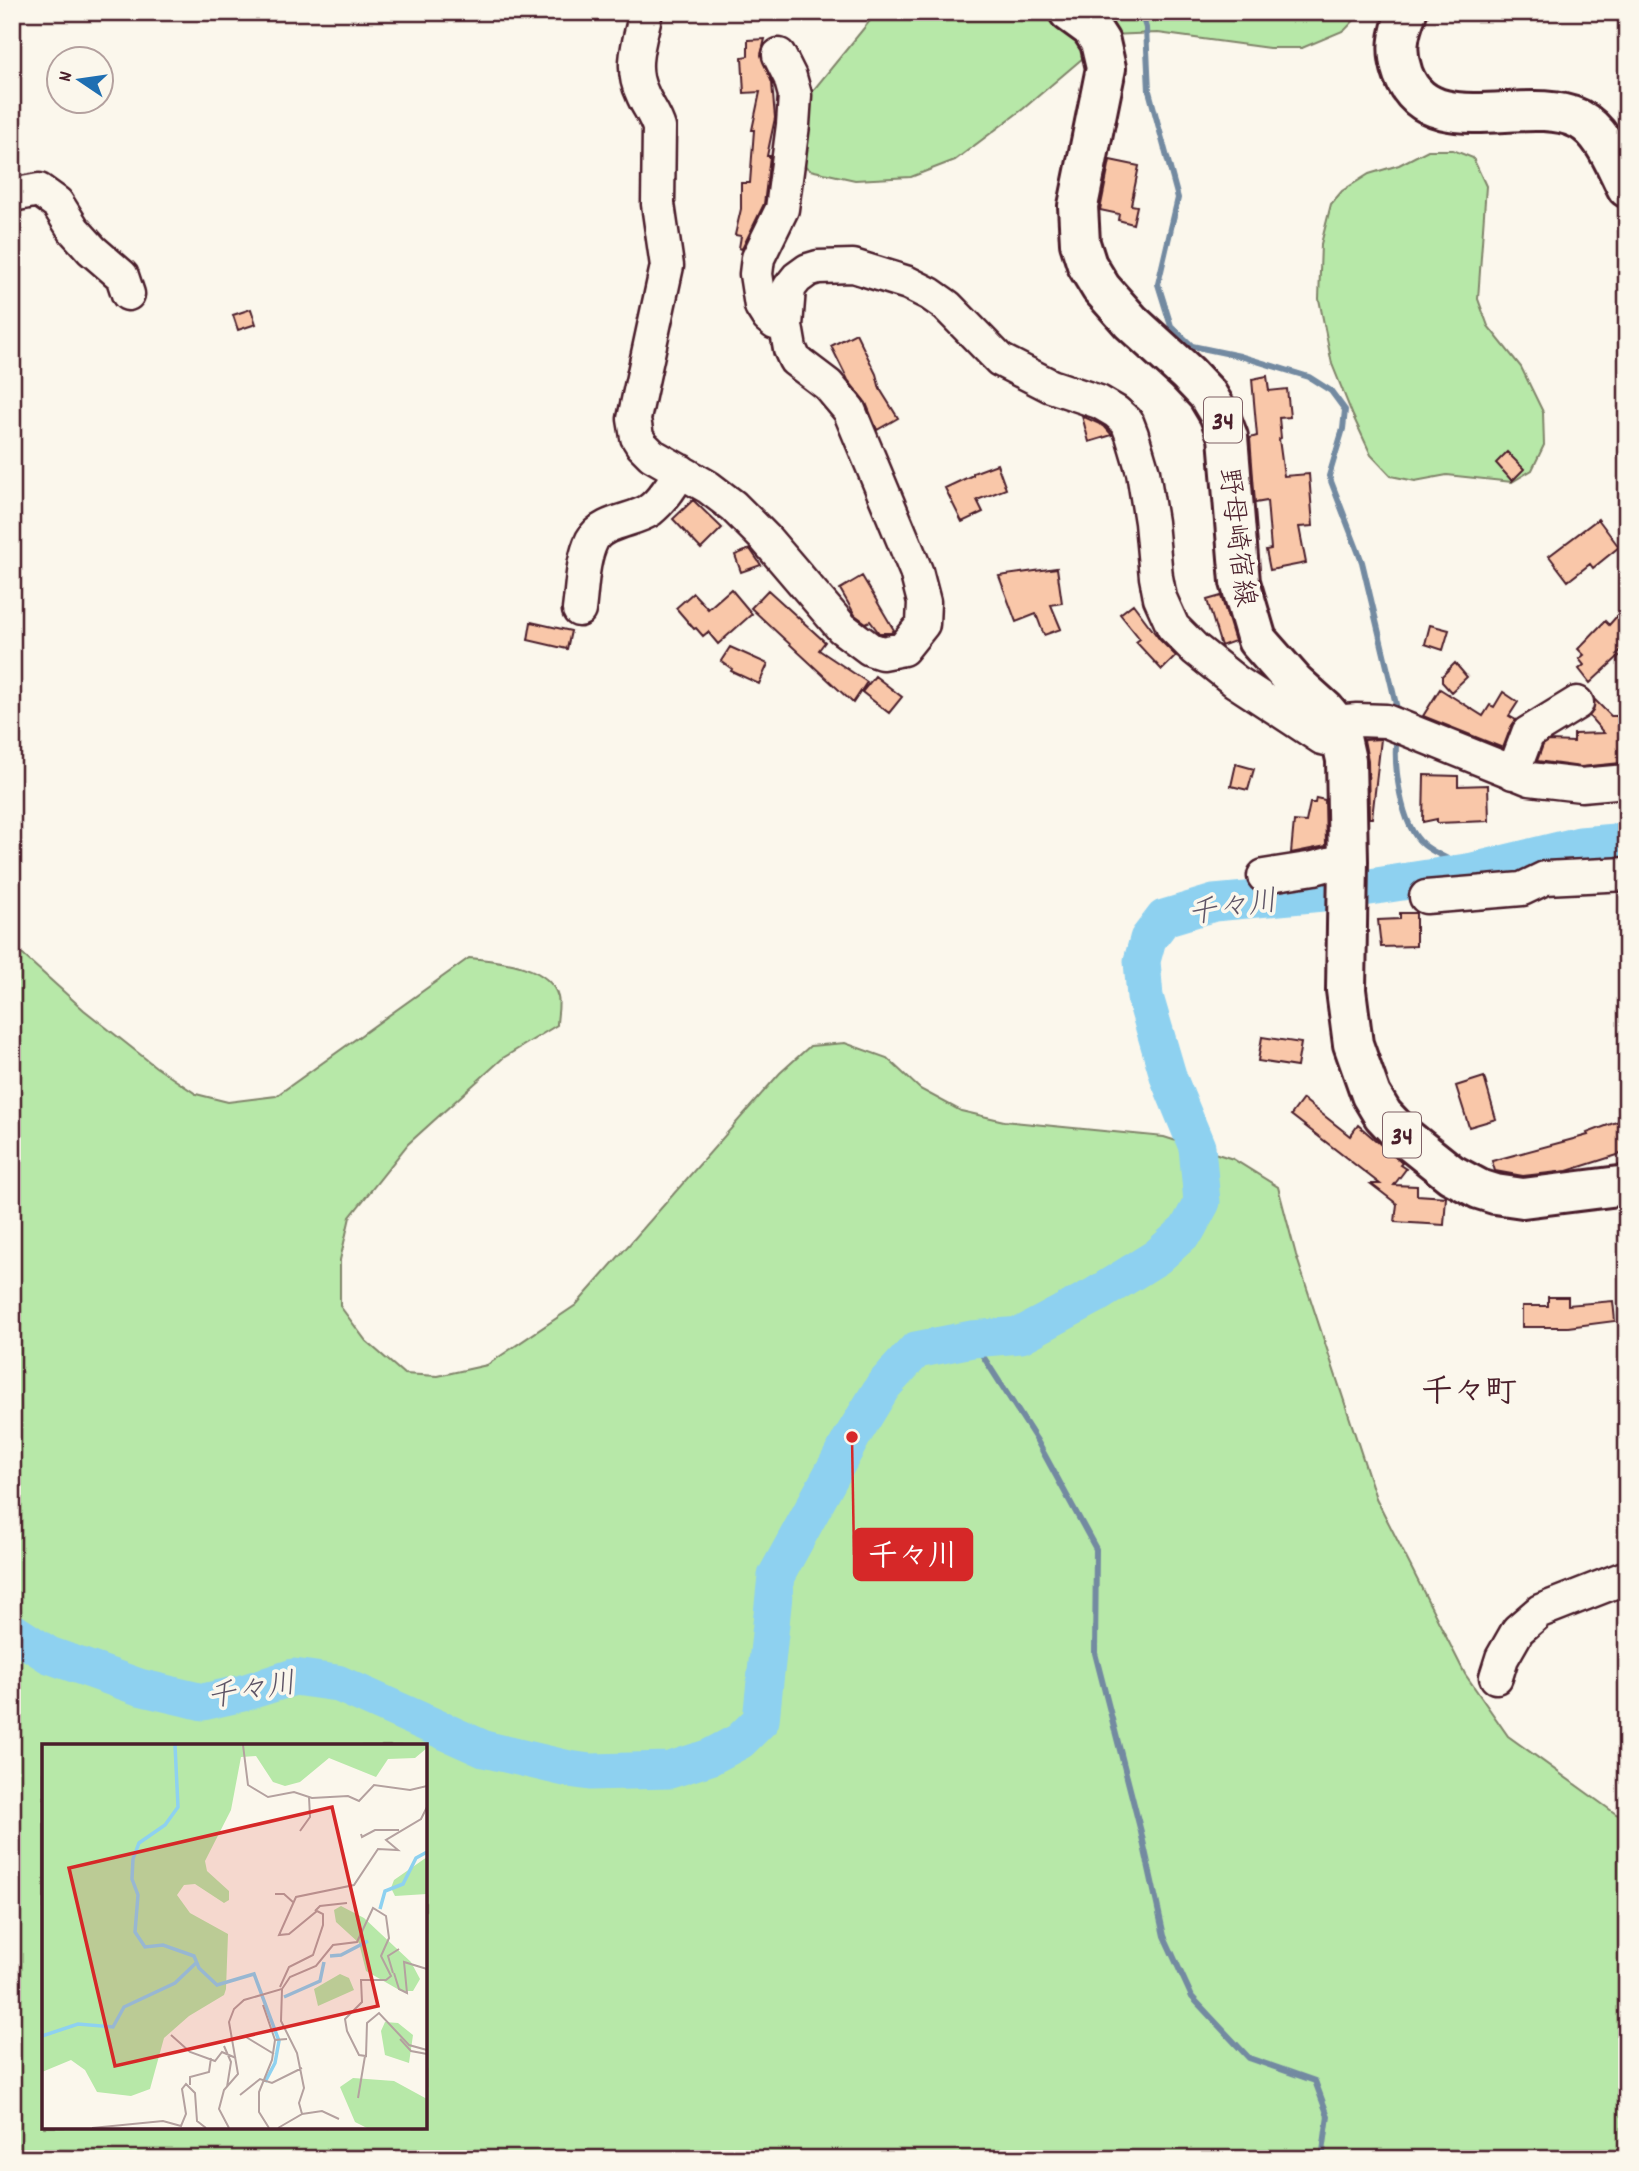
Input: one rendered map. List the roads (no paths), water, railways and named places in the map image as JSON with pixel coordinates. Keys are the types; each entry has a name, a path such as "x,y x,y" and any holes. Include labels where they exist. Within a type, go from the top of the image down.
{"main road":[{"name":"野母崎宿線","path":"1069,12 1091,28 1104,50 1106,68 1078,205 1079,233 1087,265 1101,288 1131,322 1187,373 1207,394 1219,414 1227,437 1240,582 1257,640 1286,674 1325,709 1338,732"},
{"path":"1407,12 1400,27 1397,46 1399,62 1409,87 1418,97 1440,109 1469,113 1548,111 1578,119 1598,136 1608,150 1627,188"},
{"name":"34","path":"1338,732 1346,760 1349,906 1346,990 1353,1044 1371,1095 1383,1115 1401,1134 1451,1174 1495,1194 1523,1198 1627,1185"}],"street":[{"path":"646,12 634,70 642,94 659,128 658,204 667,266 634,419 637,437 652,455 708,487 733,506 794,570 842,628 870,649 882,653 903,649 923,624 924,602 916,571 849,410 828,385 795,360 786,326 789,288 808,270 831,265 853,266 908,283 939,300 968,324 1000,360 1051,386 1099,402 1116,412 1126,422 1132,435 1143,472 1158,587 1173,627 1195,649 1235,681 1322,738 1357,720 1397,726 1530,779 1581,785 1627,781"},
{"path":"779,55 795,95 793,125 782,209 758,258 755,274 761,306 775,323 786,326"},
{"path":"12,195 39,190 57,203 74,230 122,276 128,294"},
{"path":"579,610 585,564 593,538 605,528 649,510 663,497 681,471"},
{"path":"794,570 793,586 803,604 841,649"},
{"path":"1513,773 1528,733 1577,703"},
{"path":"1264,876 1348,860"},
{"path":"1426,897 1522,889 1545,878 1627,874"},
{"path":"1496,1677 1502,1658 1518,1630 1540,1611 1627,1577"}],"waterway":[{"path":"1141,12 1146,28 1149,91 1178,198 1158,284 1171,326 1192,346 1240,356 1309,377 1331,391 1345,410 1343,429 1329,476 1362,562 1399,717"},
{"path":"1397,734 1397,777 1409,824 1424,845 1473,871"},
{"name":"千々川","path":"12,1631 49,1655 139,1687 203,1702 294,1677 337,1683 484,1749 569,1769 590,1772 670,1770 710,1757 740,1741 761,1720 776,1576 883,1386 916,1350 972,1339 1021,1335 1096,1295 1157,1257 1187,1230 1202,1202 1197,1147 1169,1079 1145,997 1142,961 1148,939 1164,918 1214,903 1344,891 1473,871 1580,845 1627,841"},
{"path":"972,1339 1036,1439 1096,1549 1095,1653 1141,1832 1164,1936 1192,1997 1249,2058 1315,2081 1328,2116 1322,2159"}],"place":[{"name":"千々川","path":"852,1437"}],"district":[{"name":"千々町","path":"1469,1390"}]}
